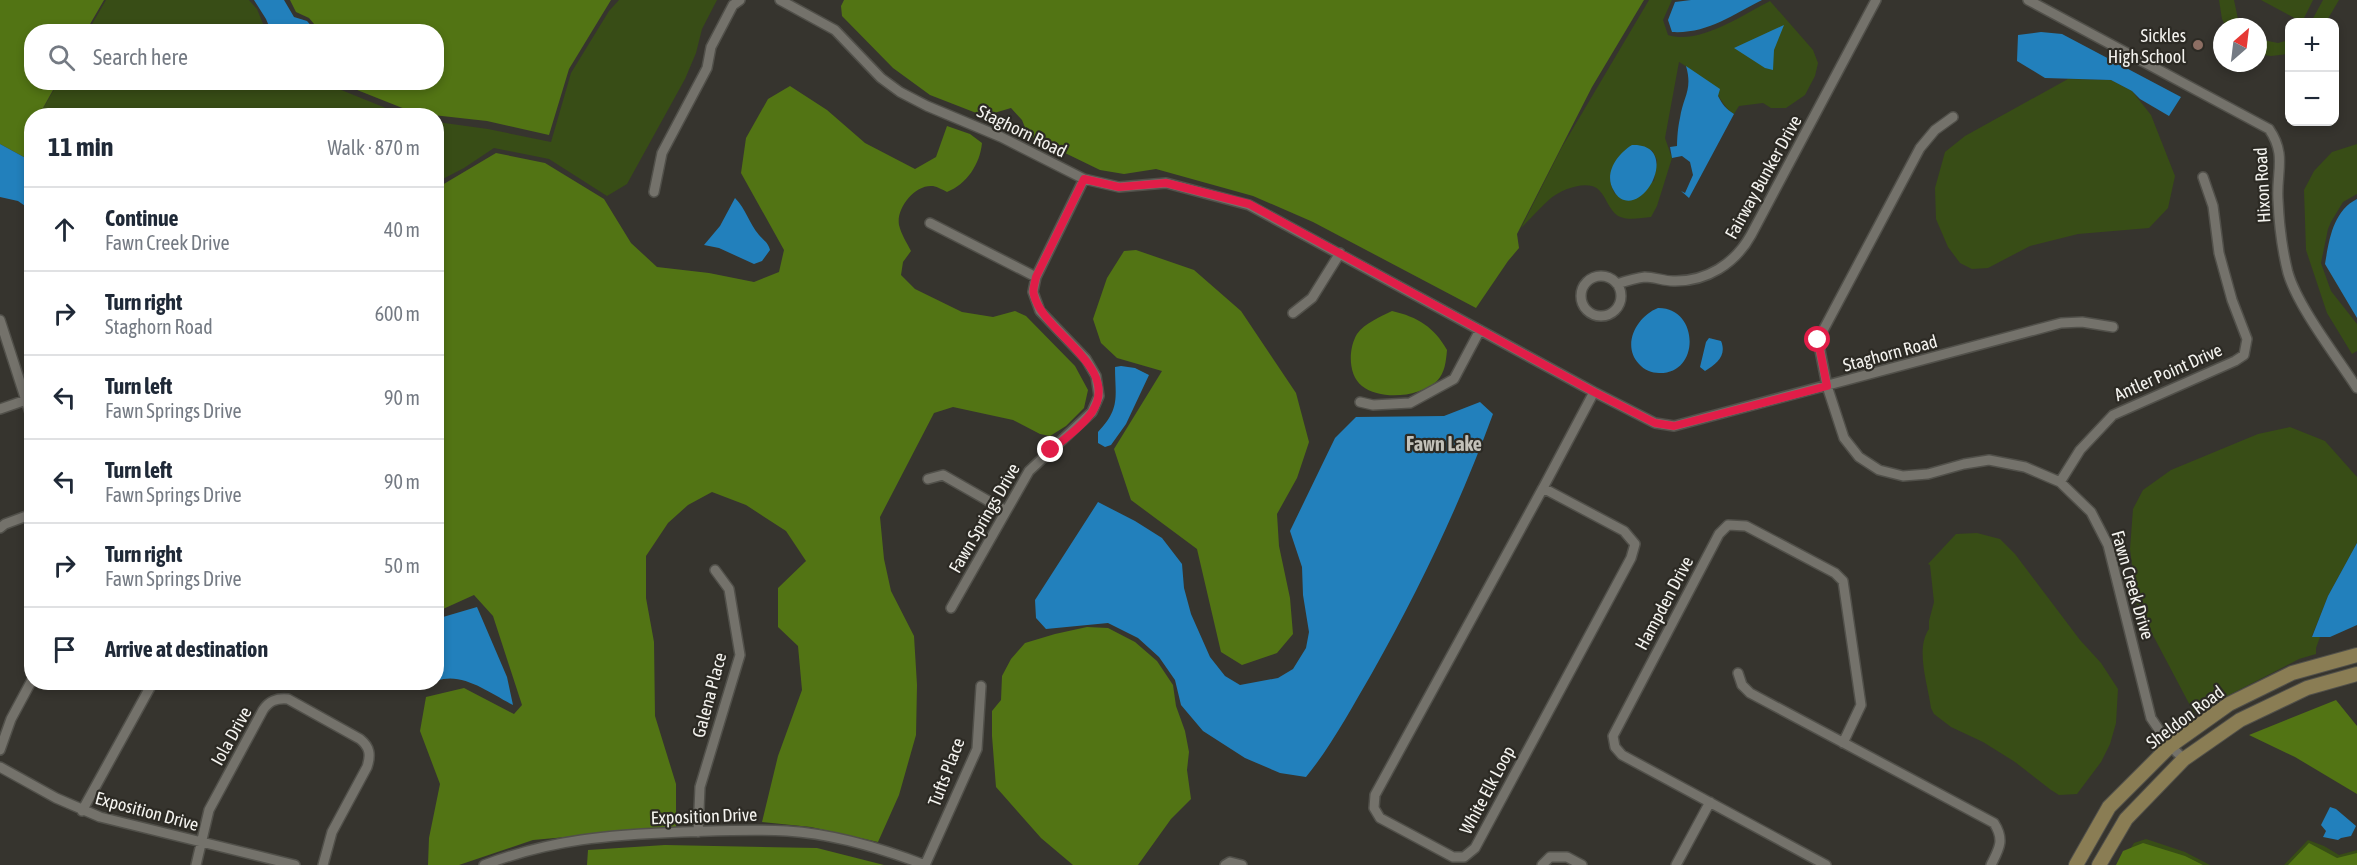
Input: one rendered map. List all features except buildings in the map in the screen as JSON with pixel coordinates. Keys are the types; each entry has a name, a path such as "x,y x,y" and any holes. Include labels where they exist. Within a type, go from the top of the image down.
{"main road":[{"name":"Sheldon Road","path":"2076,865 2109,807 2170,746 2229,704 2284,677 2357,655"},
{"name":"Sheldon Road","path":"2099,865 2126,819 2184,759 2240,720 2307,688 2357,674"}],"street":[{"path":"654,192 662,153 707,68 711,47 733,5 740,0"},
{"name":"Staghorn Road","path":"780,0 835,30 881,78 900,92 1001,137 1084,179 1119,187 1166,183 1249,204 1594,392 1655,423 1666,426 2061,324 2082,322 2113,327"},
{"name":"Fairway Bunker Drive","path":"1617,284 1648,277 1672,281 1700,278 1714,273 1738,255 1751,236 1876,0"},
{"name":"Hixon Road","path":"2028,0 2269,129 2278,141 2280,155 2277,197 2282,244 2289,276 2309,314 2357,388"},
{"name":"Fawn Creek Drive","path":"1953,117 1935,130 1920,148 1818,340 1827,386 1844,438 1859,457 1879,470 1903,476 1928,474 1989,460 2025,467 2060,482 2091,512 2108,545 2151,718 2170,746 2184,759"},
{"name":"Antler Point Drive","path":"2060,482 2080,450 2113,415 2244,355 2247,339 2232,300 2219,253 2212,206 2203,177"},
{"path":"930,223 1036,277 1084,179"},
{"path":"1293,312 1312,298 1340,253"},
{"name":"Fairway Bunker Drive","path":"1599,276 1612,279 1617,284 1621,296 1617,309 1606,316 1587,311 1581,299 1583,286 1588,281 1599,276"},
{"name":"Fawn Springs Drive","path":"951,608 1029,471 1092,412 1099,396 1096,376 1086,359 1040,311 1033,292 1036,277"},
{"path":"0,320 24,394"},
{"path":"1360,402 1373,405 1410,403 1454,379 1480,330"},
{"name":"White Elk Loop","path":"1543,488 1624,531 1635,544 1631,558 1475,848 1464,857 1453,857 1380,819 1374,808 1375,795 1594,392"},
{"path":"0,409 24,401"},
{"path":"928,479 943,475 1006,511"},
{"path":"0,528 24,517"},
{"name":"Hampden Drive","path":"1826,865 1622,755 1615,747 1613,736 1719,534 1728,525 1746,526 1835,573 1843,581 1861,705 1843,743"},
{"name":"Galena Place","path":"698,832 700,787 740,655 729,589 715,570"},
{"path":"1738,673 1742,685 1750,693 1994,823 2001,834 2001,846 1991,865"},
{"name":"Tufts Place","path":"925,865 977,749 981,686"},
{"path":"0,750 11,719 27,690"},
{"path":"82,811 149,690"},
{"name":"Iola Drive","path":"201,843 209,810 263,710 274,700 288,699 360,739 369,750 370,758 367,767 332,832 323,865"},
{"name":"Exposition Drive","path":"0,767 82,811 113,821 295,865"},
{"path":"1676,865 1710,802"},
{"name":"Exposition Drive","path":"484,865 526,850 560,842 623,834 759,830 817,835 875,847 925,865"},
{"path":"196,865 201,843"},
{"path":"1542,865 1550,857 1567,857 1582,865"},
{"path":"1224,865 1230,862 1242,865"}],"green space":[{"path":"0,0 104,0 90,24 24,24 24,90 53,90 43,108 24,108 24,157 0,144"},
{"path":"106,0 249,0 257,9 263,24 92,24"},
{"path":"290,0 611,0 569,69 549,135 487,121 444,116 444,108 402,108 357,90 444,90 444,24 314,24 309,18 296,12"},
{"path":"619,0 717,0 702,29 696,53 685,79 627,184 607,196 549,159 494,148 444,178 444,123 551,142 571,73 609,11"},
{"path":"844,0 1644,0 1592,87 1517,234 1519,248 1476,308 1313,222 1253,196 1156,169 1124,174 1100,170 1028,135 1022,120 1011,108 984,116 930,95 893,68 842,16 841,6"},
{"path":"1649,0 1672,0 1663,20 1668,35 1680,37 1694,36 1720,27 1770,1 1813,50 1818,63 1815,76 1805,95 1786,108 1771,108 1763,103 1739,106 1734,114 1706,83 1679,62 1665,138 1672,158 1657,206 1651,217 1622,218 1612,210 1599,190 1582,185 1568,189 1547,201 1521,228 1562,147","holes":["1652,150 1657,160 1654,181 1615,194 1610,174"]},
{"path":"2219,0 2234,0 2238,18 2222,18"},
{"path":"2261,0 2313,0 2304,18 2295,18"},
{"path":"2323,0 2339,0 2328,18 2313,18"},
{"path":"2267,41 2278,43 2285,41 2285,54 2267,55"},
{"path":"2068,79 2111,80 2132,91 2151,115 2175,176 2168,208 2149,228 2078,234 2030,246 1988,268 1972,269 1960,263 1948,247 1936,219 1935,188 1945,152 1965,136"},
{"path":"790,86 827,110 865,143 915,169 936,157 947,126 970,134 982,143 975,166 961,184 947,192 935,186 926,186 908,198 901,211 899,225 911,251 903,262 901,275 915,289 962,312 993,317 1015,311 1026,316 1075,366 1088,390 1084,408 1066,426 1050,436 1040,434 1013,420 953,407 934,413 880,517 884,559 891,591 914,636 917,685 916,735 899,795 878,842 811,827 762,822 778,756 802,690 798,646 778,627 778,588 806,561 786,531 746,505 712,492 688,505 668,523 646,556 646,598 654,642 655,716 676,784 676,827 533,840 459,865 428,865 429,838 440,784 420,731 426,697 464,688 514,714 522,705 493,616 474,595 444,609 444,184 496,153 545,163 604,199 631,243 657,267 709,273 754,282 779,272 784,250 741,173 746,138 768,99"},
{"path":"54,90 341,90 386,108 43,108"},
{"path":"2357,144 2357,194 2343,202 2331,222 2321,263 2331,291 2357,324 2357,351 2352,354 2327,313 2306,250 2304,190 2314,171 2332,152"},
{"path":"1136,250 1194,270 1241,311 1296,393 1309,442 1297,478 1277,514 1279,546 1290,598 1293,634 1277,653 1242,665 1221,652 1197,549 1131,500 1114,449 1162,371 1117,358 1101,343 1093,319 1107,278 1124,251"},
{"path":"1392,311 1410,316 1424,324 1437,335 1447,350 1445,367 1440,378 1421,391 1411,394 1390,395 1370,391 1357,381 1352,369 1352,347 1357,334 1368,323"},
{"path":"2290,427 2325,441 2357,477 2357,543 2328,596 2312,636 2320,637 2316,654 2299,659 2194,713 2137,605 2130,549 2133,509 2143,490 2171,470 2258,434"},
{"path":"1977,533 2000,539 2015,554 2080,640 2101,663 2118,689 2116,723 2110,744 2101,762 2077,794 2059,795 2015,762 1983,742 1951,727 1934,714 1931,708 1923,657 1925,637 1929,629 1934,602 1930,565 1928,564 1956,534"},
{"path":"1087,627 1108,628 1135,642 1157,661 1173,685 1176,706 1185,731 1189,752 1187,770 1191,799 1171,819 1138,865 1073,865 1041,838 996,787 992,711 1001,700 1002,676 1011,659 1025,643"},
{"path":"2336,700 2357,726 2357,794 2295,757 2249,735"},
{"path":"2146,839 2185,852 2210,865 2120,865 2134,843"},
{"path":"2308,840 2339,855 2357,850 2357,865 2284,865"},
{"path":"2143,843 2185,856 2203,865 2116,865 2123,851"},
{"path":"2309,843 2337,858 2357,853 2357,865 2288,865"},
{"path":"665,845 817,848 884,865 587,865 588,850"}],"water":[{"path":"254,0 284,0 294,17 310,24 268,24"},
{"path":"1762,0 1708,27 1672,32 1668,20 1675,2"},
{"path":"1784,25 1774,50 1773,70 1765,68 1734,48"},
{"path":"2041,32 2062,34 2181,97 2169,116 2111,80 2045,78 2017,61 2018,35"},
{"path":"1686,66 1720,89 1718,96 1726,108 1734,114 1689,198 1681,191 1685,193 1693,175 1690,162 1682,156 1672,158 1670,147 1677,146 1679,121 1688,87"},
{"path":"0,144 24,157 24,205 18,201 0,197"},
{"path":"1632,145 1646,147 1654,154 1657,164 1650,186 1643,194 1634,200 1624,200 1617,195 1611,185 1611,171 1621,154"},
{"path":"735,198 770,250 762,261 754,264 719,248 704,245 720,226"},
{"path":"2357,199 2357,318 2325,264 2337,219 2349,204"},
{"path":"1658,308 1672,311 1681,318 1687,328 1690,341 1688,353 1682,363 1673,370 1659,373 1648,371 1641,366 1631,348 1638,324 1650,312"},
{"path":"1709,338 1721,341 1723,351 1717,362 1705,371 1700,367"},
{"path":"1115,367 1135,368 1149,375 1126,424 1111,445 1105,447 1098,443 1098,432 1113,409 1116,394"},
{"path":"1480,402 1493,414 1438,546 1372,673 1333,740 1306,777 1280,773 1245,758 1203,731 1181,705 1175,680 1159,657 1138,638 1108,623 1046,629 1036,618 1035,600 1098,502 1162,538 1182,564 1184,588 1191,614 1210,657 1225,676 1240,685 1278,678 1293,669 1306,648 1309,632 1303,595 1302,567 1290,531 1335,438 1356,417 1444,416"},
{"path":"2357,543 2357,625 2330,637 2312,637 2328,596"},
{"path":"477,607 507,677 513,705 466,681 444,680 444,617"},
{"path":"2330,807 2336,809 2356,826 2351,836 2338,840 2323,837 2326,831 2321,825"}],"place":[{"name":"Sickles High School","path":"2198,45"}],"district":[{"name":"Fawn Lake","path":"1444,443"}],"route":[{"path":"1051,450 1092,412 1099,396 1096,376 1086,359 1040,311 1033,292 1036,277 1084,179 1119,187 1166,183 1249,204 1660,426 1674,426 1827,386 1818,340"}]}
